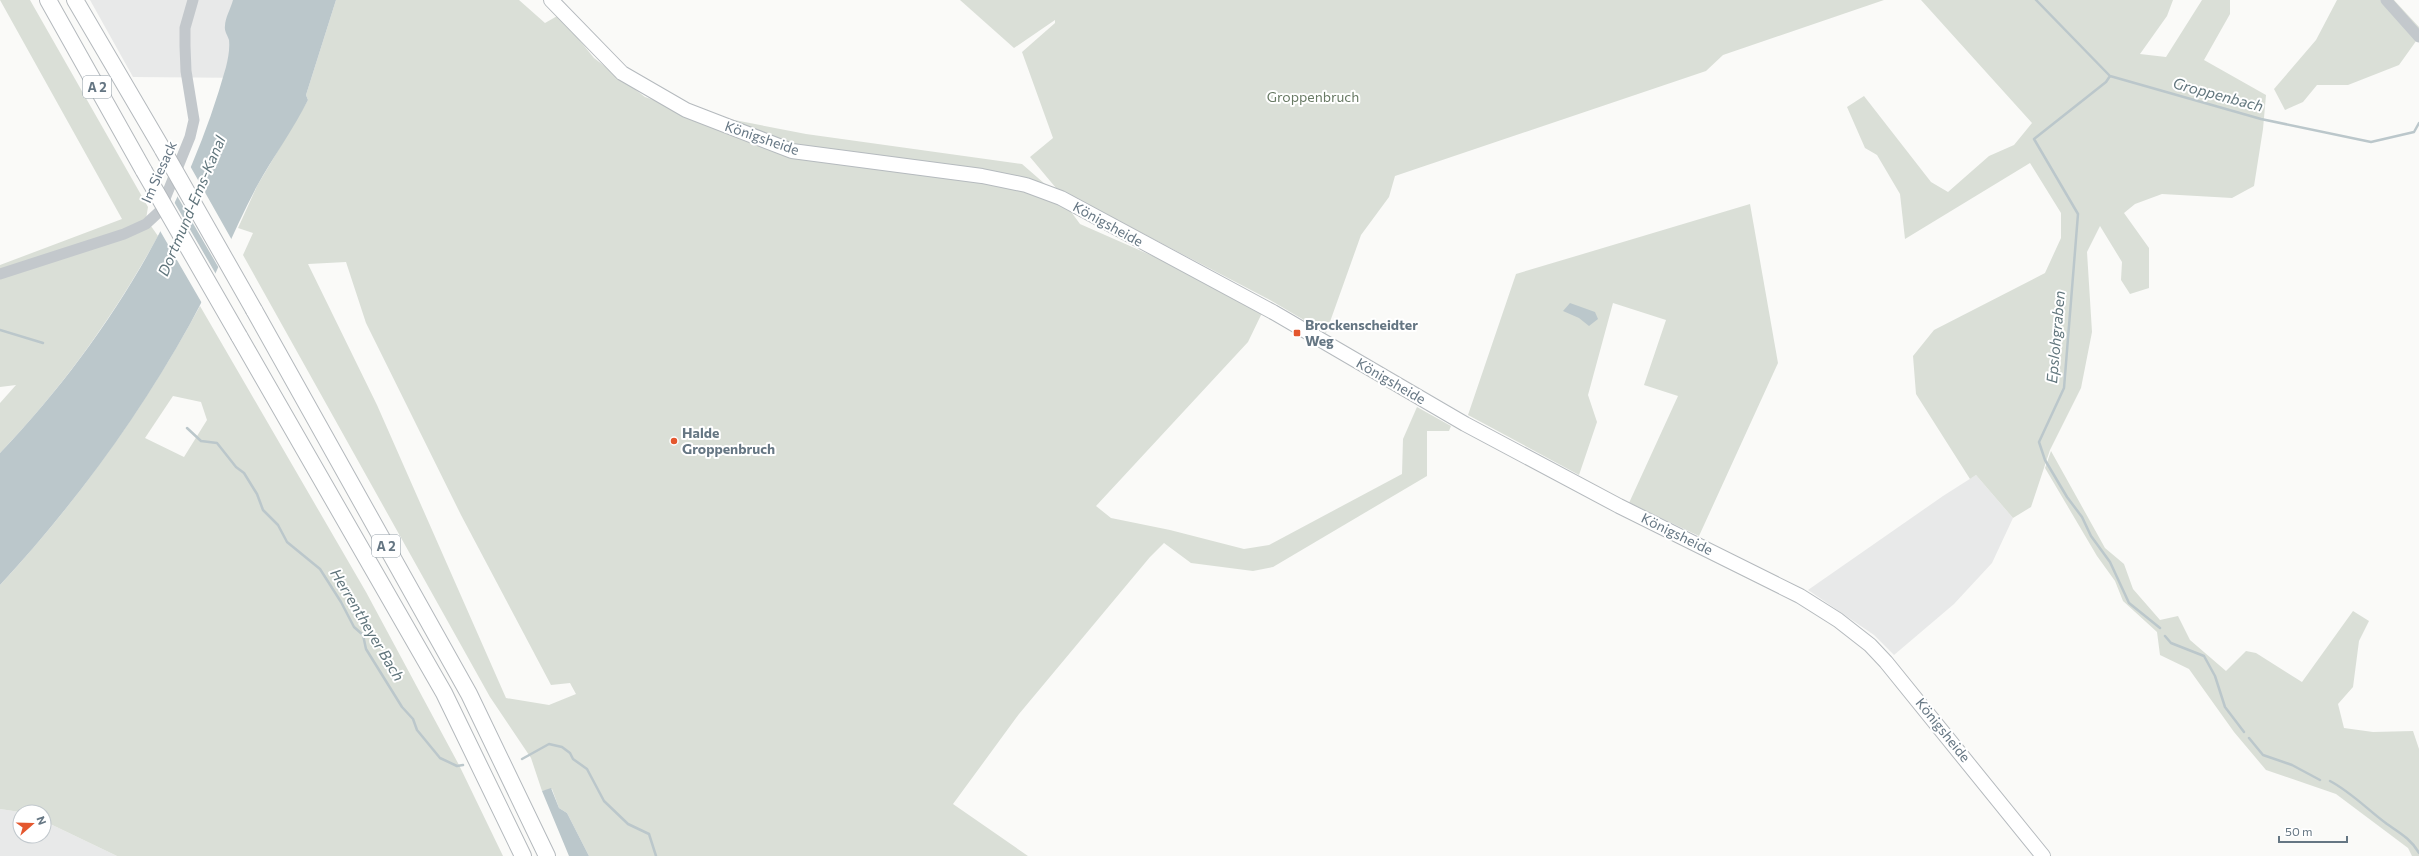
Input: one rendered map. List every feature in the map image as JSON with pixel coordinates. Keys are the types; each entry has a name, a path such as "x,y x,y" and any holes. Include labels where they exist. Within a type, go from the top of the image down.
{"highway":[{"name":"A 2","path":"48,0 144,171 444,693 523,856"},
{"name":"A 2","path":"75,0 163,150 254,310 469,694 547,856"}],"main road":[{"name":"Königsheide","path":"551,0 622,73 686,110 792,151 982,176 1026,185 1061,198 1273,312 1465,424 1620,506 1800,596 1838,620 1870,645 1886,662 2044,856"}],"street":[{"name":"Im Siesack","path":"0,274 124,234 146,224 160,211 194,124 185,46 186,28 193,0"},
{"path":"2386,0 2419,37"}],"shaded area":[{"path":"90,0 275,0 254,78 133,77"},
{"path":"1976,475 2013,518 1992,563 1954,604 1894,655 1874,635 1808,590 1943,496"},
{"path":"0,809 12,811 12,844 52,844 52,825 117,856 0,856"}],"green space":[{"path":"0,0 30,0 148,207 146,219 158,236 124,294 86,350 45,402 0,453 0,403 16,385 0,387 0,265 122,219"},
{"path":"336,0 519,0 545,23 559,15 594,58 645,97 683,110 806,134 1022,164 1061,198 1080,224 1155,257 1262,313 1248,342 1096,506 1111,518 1170,530 1244,549 1269,545 1402,474 1403,439 1417,407 1451,426 1449,431 1427,431 1427,476 1273,567 1253,571 1191,563 1164,543 1150,557 1019,714 953,804 1028,856 589,856 567,813 559,808 552,789 542,791 531,758 490,697 243,255 253,233 238,228 257,186 308,100 306,95","holes":["346,262 366,323 461,515 551,685 570,683 576,694 549,705 506,698 377,405 308,264"]},
{"name":"Groppenbruch","path":"960,0 1884,0 1723,55 1706,71 1395,176 1389,197 1361,235 1326,333 1270,300 1056,188 1030,157 1053,138 1022,52 1055,23 1055,20 1014,48"},
{"path":"1921,0 2173,0 2167,16 2140,54 2166,57 2202,0 2230,0 2230,14 2204,60 2266,95 2263,129 2254,186 2232,198 2162,194 2135,204 2124,213 2149,248 2149,288 2130,294 2121,280 2122,262 2100,226 2087,252 2092,332 2081,388 2050,450 2031,507 2013,518 1976,475 1970,479 1916,394 1913,356 1934,330 2045,273 2061,238 2061,213 2030,163 1905,239 1900,194 1877,155 1865,148 1847,107 1864,96 1931,182 1948,192 1989,156 2014,145 2032,123"},
{"path":"2337,0 2394,0 2419,27 2419,37 2399,65 2348,85 2317,85 2303,102 2285,110 2274,89 2316,40"},
{"path":"1750,204 1778,363 1699,536 1629,503 1678,396 1644,385 1666,320 1613,303 1588,395 1597,422 1579,475 1468,415 1516,274"},
{"path":"200,306 366,592 459,765 503,856 117,856 52,825 52,804 12,804 12,811 0,809 0,585 29,553 83,486 109,452 157,380","holes":["173,396 201,402 207,420 184,457 145,438"]},
{"path":"2051,451 2105,548 2124,564 2133,589 2160,620 2178,616 2190,640 2226,671 2246,651 2256,653 2302,682 2353,611 2369,621 2359,641 2353,687 2338,704 2344,728 2373,732 2413,731 2419,749 2419,856 2412,856 2408,848 2336,794 2266,770 2234,732 2189,669 2160,655 2157,632 2123,601 2115,581 2097,556 2045,468"}],"water":[{"name":"Dortmund-Ems-Kanal","path":"233,0 336,0 306,95 308,100 257,186 199,307 149,393 103,460 53,524 0,585 0,453 38,411 73,367 137,274 164,225 188,174 209,121 226,67 229,54 229,40 225,30 225,23"},
{"path":"1570,303 1595,312 1598,319 1589,326 1579,318 1563,311"},
{"path":"551,788 559,808 567,813 589,856 569,856 542,791"}],"pier":[{"path":"189,164 233,242 220,270 176,194"},
{"path":"173,200 217,276 203,305 159,229"}],"waterway":[{"name":"Groppenbach","path":"2036,0 2110,76 2261,119 2371,142 2414,132 2419,123"},
{"name":"Epslohgraben","path":"2110,76 2106,82 2034,139 2078,214 2064,388 2039,442 2045,460 2067,497 2082,517 2091,536 2110,562 2129,603 2160,628"},
{"name":"Herrentheyer Bach","path":"0,330 43,343"},
{"name":"Herrentheyer Bach","path":"187,428 201,441 217,443 236,467 244,473 257,494 263,510 278,525 287,542 320,569 341,602 354,627 363,635 366,649 402,707 413,719 417,730 440,758 457,766 463,765"},
{"name":"Epslohgraben","path":"2165,636 2171,643 2204,656 2215,676 2225,707 2244,732"},
{"name":"Epslohgraben","path":"2249,738 2263,755 2292,765 2320,780"},
{"name":"Herrentheyer Bach","path":"522,759 549,744 562,747 570,753 573,759 587,769 604,801 628,824 649,834 656,856"},
{"name":"Epslohgraben","path":"2330,781 2345,790 2380,819 2405,837 2419,853"}],"place":[{"name":"Brockenscheidter Weg","path":"1297,333"},
{"name":"Halde Groppenbruch","path":"674,441"}]}
